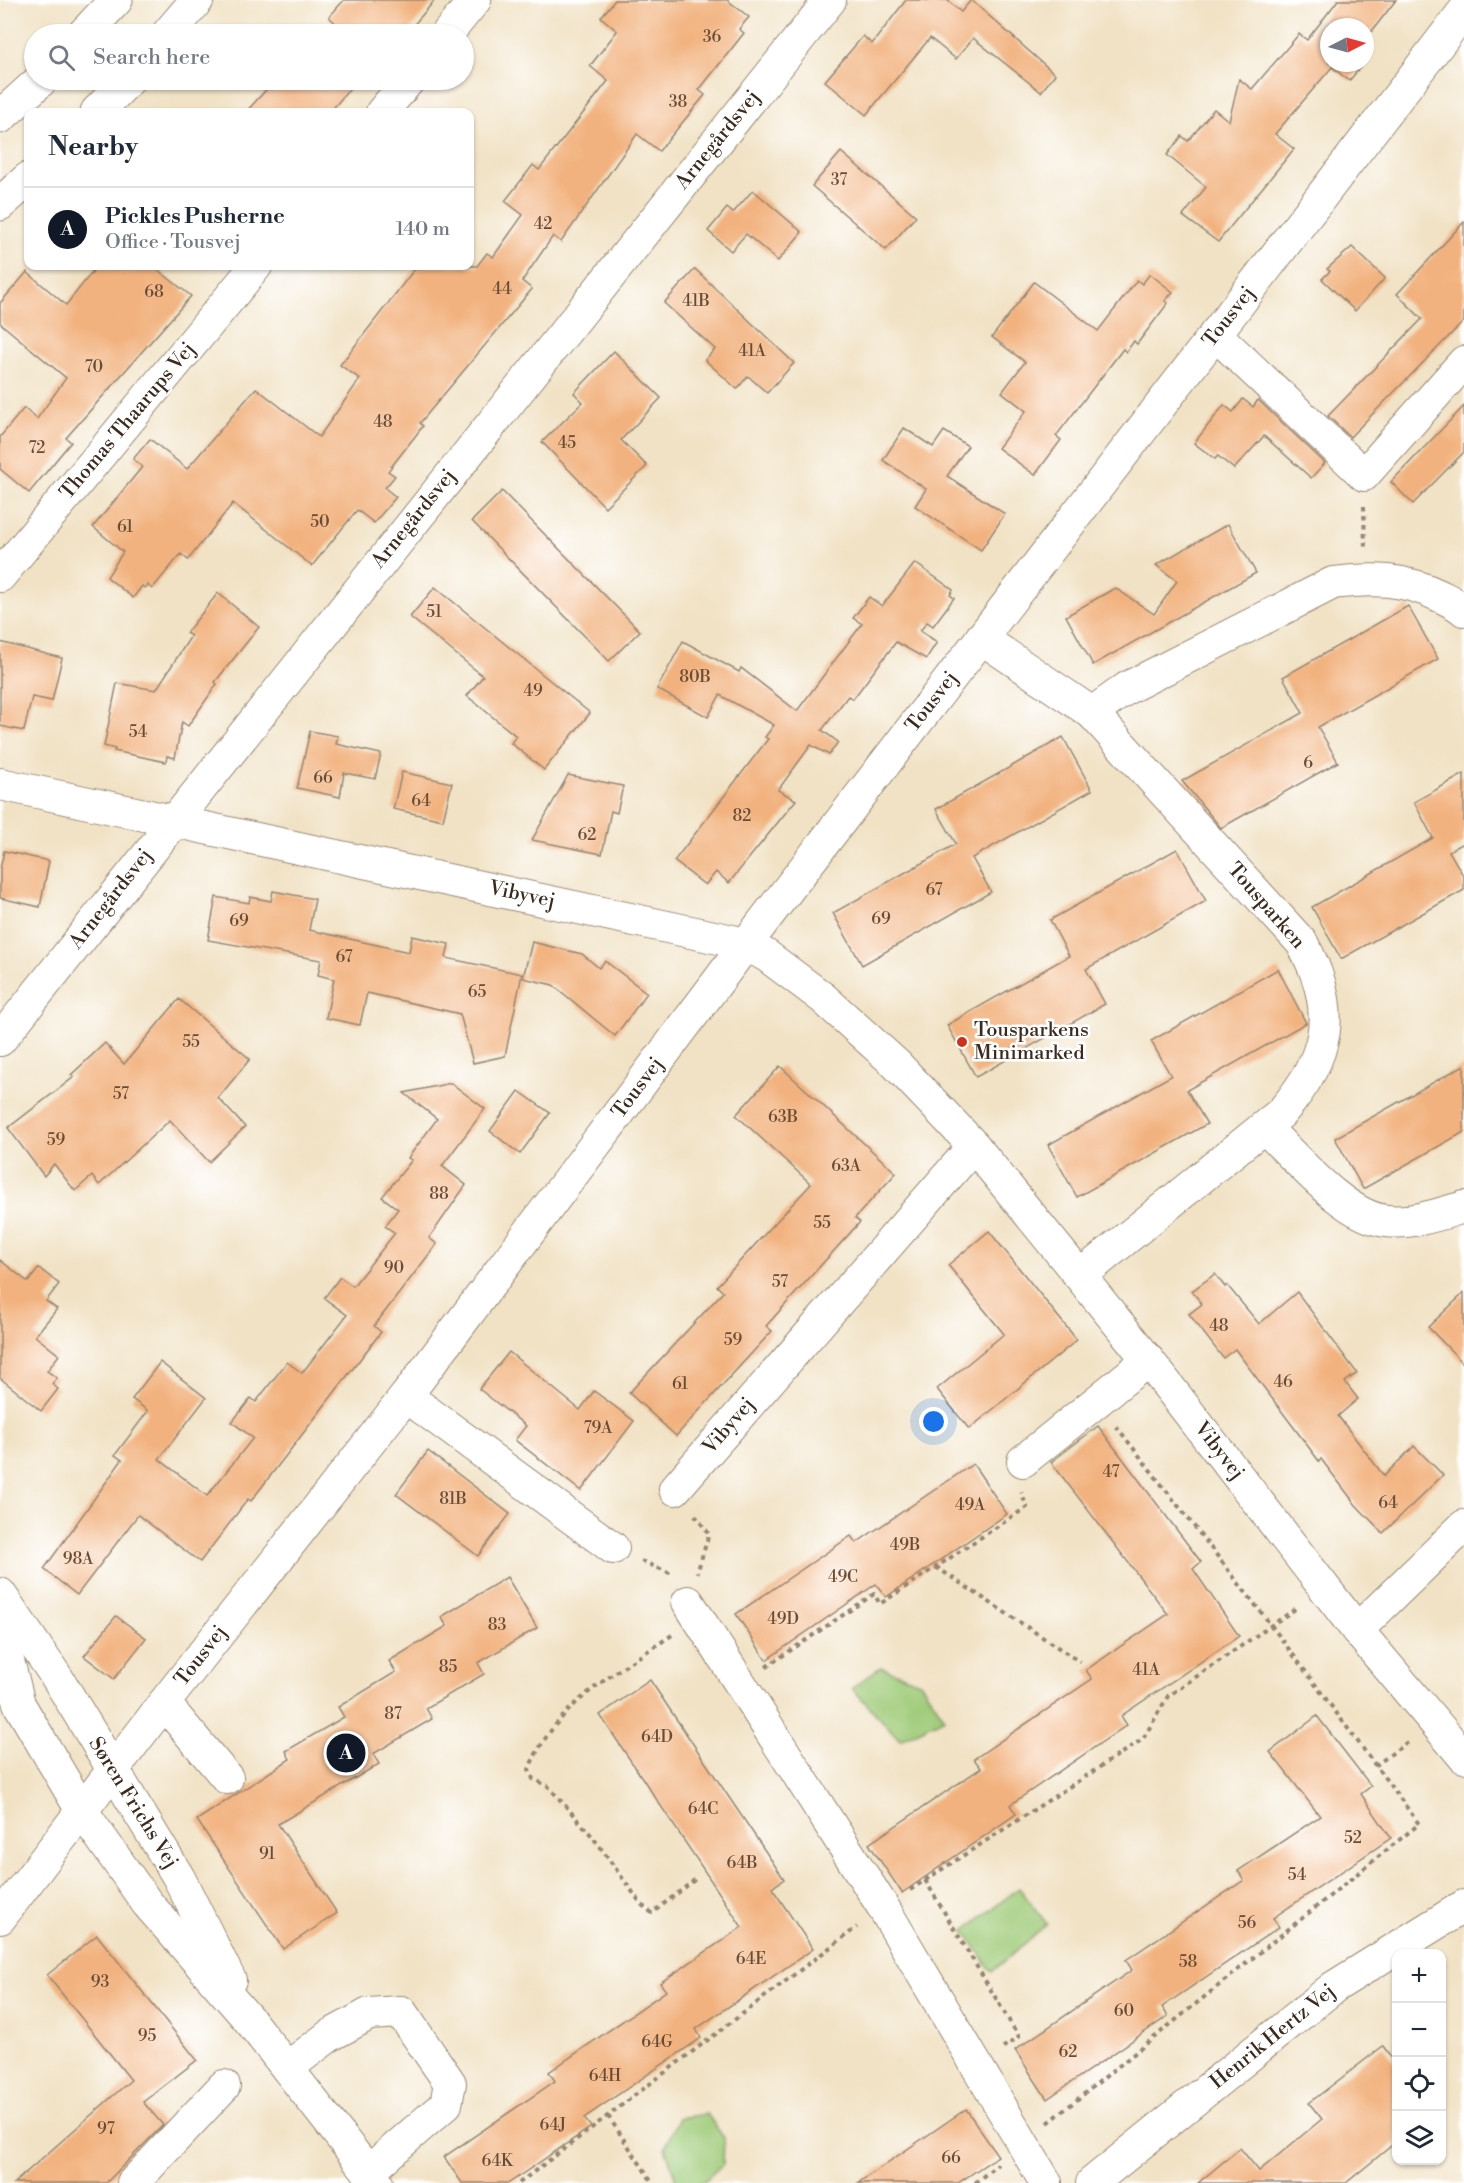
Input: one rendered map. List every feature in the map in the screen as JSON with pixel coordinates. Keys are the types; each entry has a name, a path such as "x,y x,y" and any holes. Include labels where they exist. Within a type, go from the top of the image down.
{"main road":[{"path":"93,24 116,0"},
{"path":"177,24 197,0"},
{"path":"0,117 30,90"},
{"path":"101,108 118,90"},
{"path":"0,204 24,183"}],"street":[{"path":"455,24 475,0"},
{"name":"Arnegårdsvej","path":"0,1040 173,820 830,0"},
{"name":"Tousvej","path":"0,1918 164,1703 406,1396 746,944 1464,11"},
{"path":"386,108 401,90"},
{"name":"Thomas Thaarups Vej","path":"0,576 253,270"},
{"path":"1215,334 1364,475 1464,362"},
{"path":"1092,713 1127,688 1333,583 1366,579 1395,580 1424,588 1464,610"},
{"name":"Tousparken","path":"981,638 1092,713 1302,943 1317,971 1324,998 1325,1029 1315,1065 1301,1090 1265,1128 1080,1276"},
{"name":"Vibyvej","path":"0,784 746,944 768,957 823,998 896,1064 974,1146 1148,1360 1357,1630 1464,1757"},
{"path":"1265,1128 1337,1197 1362,1215 1387,1221 1414,1220 1464,1207"},
{"name":"Vibyvej","path":"675,1489 974,1146"},
{"path":"1023,1461 1148,1360"},
{"path":"406,1396 613,1548"},
{"path":"1357,1630 1464,1526"},
{"name":"Søren Frichs Vej","path":"0,1594 58,1679 112,1772 179,1878 250,2021"},
{"path":"693,1610 884,1907 1046,2183"},
{"name":"Søren Frichs Vej","path":"0,1629 19,1704 82,1811 147,1903 250,2021 373,2178"},
{"path":"164,1703 227,1778"},
{"name":"Henrik Hertz Vej","path":"1092,2183 1334,1988 1464,1906"},
{"path":"287,2068 329,2036 369,2014 401,2012 450,2083 446,2104 373,2178"},
{"path":"133,2183 224,2086"}],"path":[{"path":"1364,475 1366,579"},
{"path":"975,2183 1419,1824 1272,1625 1096,1402"},
{"path":"740,1685 874,1594 880,1604 1027,1507 1018,1483 1023,1461"},
{"path":"675,1489 709,1534 693,1610 578,1699 540,1744 529,1769 533,1779 548,1786 592,1836 642,1905 652,1913 697,1878"},
{"path":"613,1548 668,1572 693,1610"},
{"path":"936,1567 1080,1662"},
{"path":"519,2183 884,1907 1143,1739 1168,1696 1326,1588"},
{"path":"1375,1766 1434,1722"},
{"path":"925,1880 1019,2037 976,2064"},
{"path":"608,2116 653,2183"}],"green space":[{"path":"880,1667 920,1682 945,1718 900,1740 852,1688"},
{"path":"1019,1888 1047,1924 992,1972 964,1931"},
{"path":"707,2114 724,2138 723,2164 702,2183 677,2183 665,2147 679,2118"}],"building":[{"path":"344,0 435,0 415,24 336,24 329,17"},
{"path":"615,0 727,0 749,17 739,29 744,33 699,90 705,95 659,151 637,134 561,242 553,236 522,281 532,289 420,423 423,426 388,471 395,476 385,488 396,497 374,523 357,510 312,566 233,503 188,560 181,554 152,589 148,585 145,588 142,586 133,598 107,577 123,552 93,527 142,467 133,459 150,439 187,469 256,388 319,437 360,379 340,365 414,270 474,270 474,266 477,266 487,253 493,257 523,215 505,201 533,165 539,170 608,81 590,66 617,31 601,17"},
{"path":"906,0 947,0 961,12 971,0 1055,74 1041,92 973,38 956,59 930,38 866,115 825,81 863,36 872,44"},
{"path":"1338,0 1396,0 1374,28 1374,18 1324,18"},
{"path":"1320,23 1320,72 1328,72 1275,134 1294,149 1218,242 1183,216 1206,187 1167,155 1182,136 1188,141 1214,109 1229,121 1239,79 1252,89 1299,34 1307,40"},
{"path":"1338,72 1356,72 1349,81"},
{"path":"266,90 349,90 333,108 250,108"},
{"path":"841,152 916,216 886,250 812,186"},
{"path":"753,190 802,232 778,261 746,234 731,251 708,231 727,208 733,213"},
{"path":"1464,222 1464,321 1350,437 1328,416 1422,319 1397,294"},
{"path":"1352,247 1385,278 1355,311 1322,279 1330,271 1327,269"},
{"path":"695,269 794,363 767,393 748,376 737,389 705,360 715,349 664,303"},
{"path":"94,270 158,270 191,296 66,438 71,442 29,493 0,469 0,437 24,408 37,419 66,378 0,323 0,303 27,272 66,305"},
{"path":"1150,274 1173,292 1165,301 1168,303 1137,344 1134,341 1126,352 1123,349 1056,436 1061,440 1035,475 998,448 1026,411 1002,392 1025,362 992,337 1034,282 1098,331 1137,280 1142,284"},
{"path":"614,351 661,398 621,440 647,466 605,507 542,442 583,402 574,393"},
{"path":"1243,399 1253,407 1258,400 1325,463 1311,478 1264,436 1234,469 1218,456 1215,459 1194,443 1224,405 1233,412"},
{"path":"1464,406 1464,452 1413,504 1391,482"},
{"path":"904,428 933,447 944,431 968,446 947,476 1005,514 981,550 915,506 926,489 883,460"},
{"path":"502,491 640,631 609,661 472,521"},
{"path":"1228,524 1256,573 1093,665 1066,616 1115,588 1154,614 1177,581 1156,565"},
{"path":"915,563 953,590 950,595 954,598 933,626 927,622 920,631 937,642 926,659 896,642 853,699 848,696 822,730 838,742 829,755 811,745 778,790 796,800 729,883 716,872 705,885 674,861 768,739 765,737 774,725 720,695 708,717 657,689 683,641 739,672 741,668 797,711 862,624 853,618 869,597 882,606"},
{"path":"435,587 590,713 544,770 511,743 516,736 467,696 483,676 410,617"},
{"path":"218,593 259,627 215,682 217,684 188,726 182,722 175,758 167,756 166,762 114,751 115,749 104,746 117,683 156,690 191,636 186,633"},
{"path":"1408,606 1438,659 1318,727 1338,762 1221,828 1182,781 1303,713 1283,677"},
{"path":"0,642 62,658 52,701 32,697 24,731 0,726"},
{"path":"310,731 338,736 336,744 381,754 375,779 344,773 340,797 297,788"},
{"path":"1063,737 1092,790 972,858 991,892 862,965 833,913 956,844 936,809"},
{"path":"402,772 452,783 443,820 393,809"},
{"path":"1464,774 1464,843 1449,851 1464,877 1464,890 1341,959 1312,907 1433,838 1414,802"},
{"path":"568,775 623,786 617,813 611,811 602,854 532,840"},
{"path":"1177,849 1206,901 1086,969 1105,1004 976,1077 947,1025 1069,956 1050,920"},
{"path":"4,851 49,861 40,907 0,898 0,869"},
{"path":"273,891 315,899 309,930 409,952 412,936 449,944 446,958 522,974 505,1056 473,1063 460,1014 367,993 360,1025 326,1018 334,979 318,975 321,960 208,940 216,897 249,903 250,897 271,901"},
{"path":"532,942 582,954 599,968 605,961 647,993 615,1036 553,985 523,978"},
{"path":"1278,969 1306,1023 1187,1090 1207,1124 1077,1197 1048,1145 1171,1076 1151,1041"},
{"path":"179,999 250,1059 218,1098 245,1127 209,1162 170,1120 99,1185 92,1176 75,1191 54,1164 44,1176 8,1128 74,1077 71,1075 105,1043 124,1064"},
{"path":"1464,1065 1464,1132 1363,1189 1335,1138"},
{"path":"780,1066 896,1173 855,1218 860,1222 766,1326 772,1331 676,1436 629,1393 723,1292 717,1286 811,1184 736,1115"},
{"path":"451,1083 485,1109 442,1166 466,1185 429,1238 437,1244 374,1326 381,1332 251,1501 248,1499 200,1562 138,1515 77,1595 44,1569 122,1460 115,1455 148,1411 132,1399 160,1362 206,1398 159,1459 207,1496 253,1438 232,1422 251,1398 256,1402 287,1362 302,1373 347,1315 324,1298 340,1277 353,1286 395,1233 385,1226 398,1209 382,1197 412,1160 408,1158 437,1119 404,1093"},
{"path":"519,1091 550,1113 520,1154 490,1131"},
{"path":"989,1231 1077,1340 969,1429 937,1389 1004,1334 948,1265"},
{"path":"0,1260 28,1282 39,1268 59,1284 46,1301 57,1309 35,1336 59,1355 47,1371 57,1378 52,1384 58,1389 41,1411 0,1378"},
{"path":"1215,1274 1259,1324 1297,1292 1357,1373 1345,1382 1358,1399 1338,1416 1384,1476 1414,1446 1443,1475 1383,1533 1356,1505 1321,1459 1319,1461 1235,1349 1223,1358 1189,1314 1202,1304 1192,1291"},
{"path":"1464,1293 1464,1364 1428,1327"},
{"path":"509,1352 580,1410 594,1391 634,1421 581,1491 515,1440 526,1426 479,1389"},
{"path":"1098,1426 1201,1562 1193,1569 1239,1636 1121,1716 1127,1725 1010,1805 1016,1814 902,1893 869,1844 981,1768 974,1759 1092,1679 1086,1670 1168,1614 1051,1462"},
{"path":"428,1451 510,1514 478,1556 396,1494"},
{"path":"973,1464 1007,1514 886,1597 876,1584 766,1660 736,1614 851,1536 856,1543"},
{"path":"507,1577 537,1628 478,1663 484,1674 426,1708 432,1719 373,1754 379,1764 278,1824 337,1913 283,1949 197,1820 290,1759 286,1751 344,1717 338,1707 396,1672 389,1661 447,1626 441,1617"},
{"path":"116,1616 146,1638 114,1679 84,1656"},
{"path":"650,1680 784,1879 772,1888 813,1949 696,2029 701,2038 584,2118 591,2127 509,2183 462,2183 444,2157 555,2081 549,2072 666,1991 660,1983 742,1927 600,1715"},
{"path":"1317,1716 1371,1786 1361,1794 1391,1838 1273,1918 1279,1927 1162,2007 1168,2016 1047,2099 1015,2050 1132,1970 1126,1960 1244,1880 1238,1871 1320,1816 1270,1752"},
{"path":"97,1935 197,2060 143,2102 163,2125 106,2183 14,2183 131,2080 47,1975"},
{"path":"1383,2046 1392,2058 1392,2145 1346,2183 1198,2183 1240,2148 1259,2171 1322,2119 1309,2103"},
{"path":"966,2109 998,2156 958,2183 858,2183"}],"place":[{"name":"Tousparkens Minimarked","path":"962,1042"},
{"name":"Pickles Pusherne","path":"346,1753"}]}
